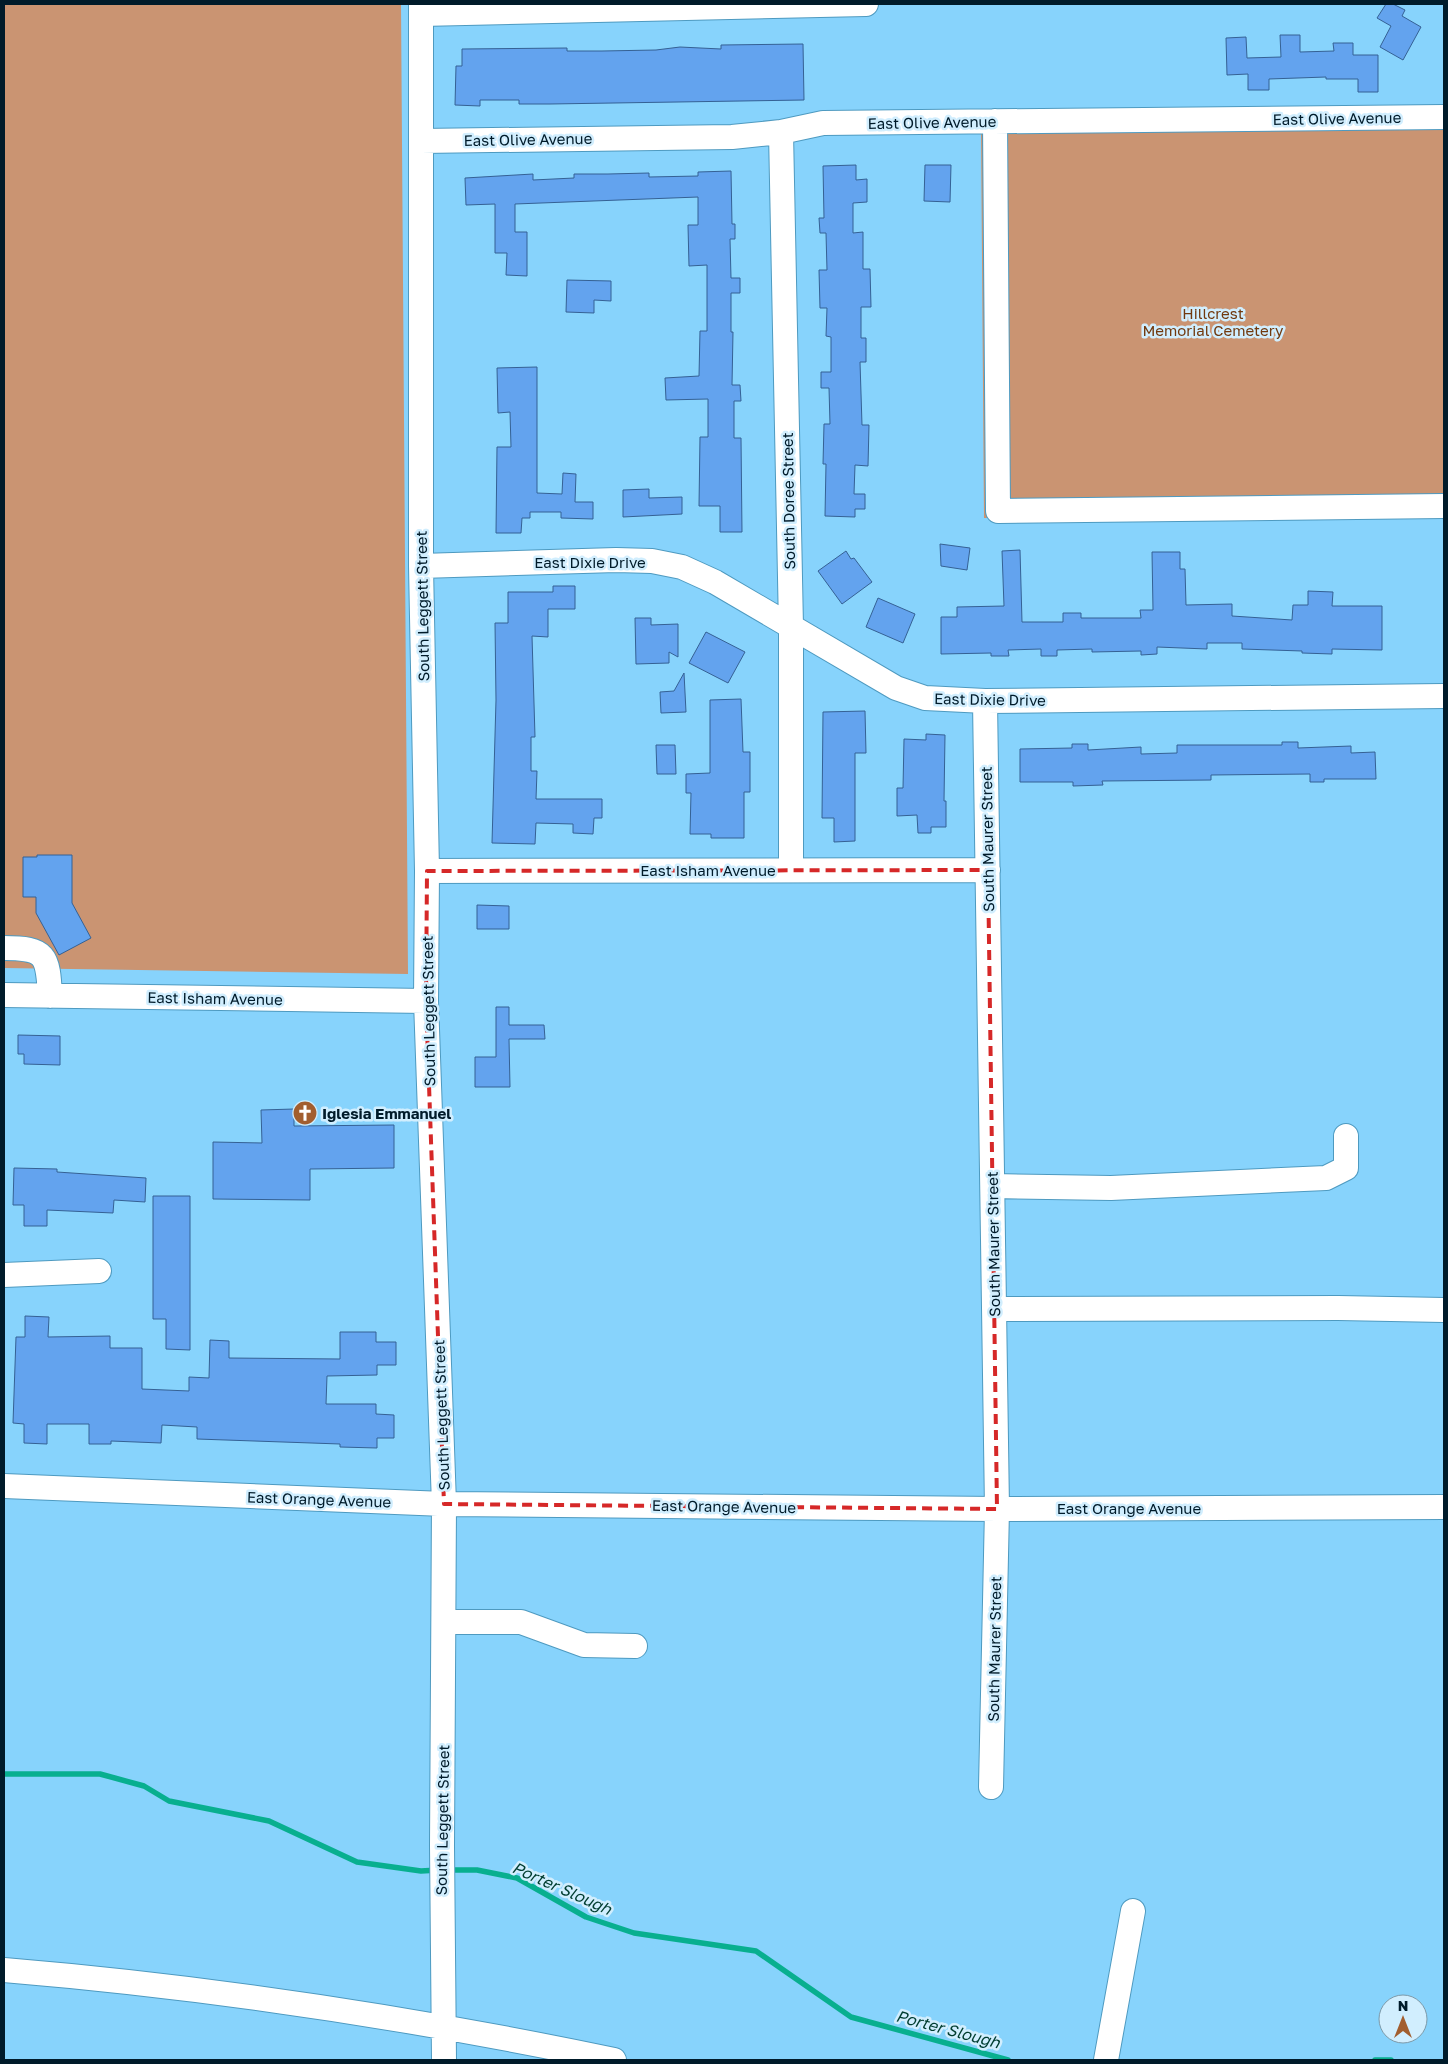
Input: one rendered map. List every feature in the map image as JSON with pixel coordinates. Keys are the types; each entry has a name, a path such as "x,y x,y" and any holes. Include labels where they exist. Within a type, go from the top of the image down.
{"street":[{"path":"421,9 866,4"},
{"name":"South Leggett Street","path":"421,9 421,566 428,871 426,1001 444,1504 445,1622 442,1846 444,2060"},
{"name":"East Olive Avenue","path":"421,141 732,137 781,132 823,123 1444,117"},
{"path":"995,121 998,511 1444,506"},
{"name":"South Doree Street","path":"781,132 791,627 791,870"},
{"name":"East Dixie Drive","path":"421,566 616,560 652,562 682,567 715,582 896,688 925,698 985,701 1444,696"},
{"name":"South Maurer Street","path":"985,701 997,1509 991,1787"},
{"name":"East Isham Avenue","path":"428,871 988,870"},
{"path":"4,948 32,949 44,959 49,971 50,996"},
{"name":"East Isham Avenue","path":"4,995 426,1001"},
{"path":"992,1186 1111,1188 1326,1178 1346,1168 1346,1136"},
{"path":"4,1274 100,1271"},
{"path":"994,1309 1338,1308 1444,1310"},
{"name":"East Orange Avenue","path":"4,1486 444,1504 997,1509 1444,1507"},
{"path":"445,1622 521,1622 584,1645 635,1646"},
{"path":"1106,2060 1133,1910"},
{"path":"4,1970 184,1989 444,2027 614,2060"}],"highlighted area":[{"path":"988,870 997,1509 444,1504 426,1001 427,871"}],"green space":[{"path":"4,4 401,4 408,974 4,968"},
{"name":"Hillcrest Memorial Cemetery","path":"1444,124 1444,512 984,518 981,130"}],"building":[{"path":"1386,4 1393,4 1405,10 1402,16 1421,27 1403,60 1380,47 1391,26 1377,18"},
{"path":"1280,35 1300,35 1300,52 1334,51 1333,43 1353,43 1353,55 1378,55 1378,92 1358,92 1358,79 1326,79 1326,77 1269,79 1269,90 1248,90 1248,74 1227,75 1226,38 1246,37 1247,58 1281,57"},
{"path":"803,44 804,100 519,104 519,100 480,100 480,106 455,105 456,66 462,66 462,49 567,48 567,51 602,51 656,50 680,47 721,49 721,45"},
{"path":"856,165 856,180 867,179 867,202 853,203 853,233 863,232 863,269 870,269 871,307 861,307 861,338 866,338 866,362 860,362 862,425 869,425 868,466 855,465 854,494 865,494 865,509 855,509 855,517 825,516 826,464 823,464 824,424 830,424 829,388 821,388 821,372 831,372 831,337 826,336 827,308 820,308 819,270 827,270 826,233 820,233 819,218 824,218 823,166"},
{"path":"925,165 951,165 950,202 924,201"},
{"path":"731,171 732,224 735,224 735,239 730,239 731,278 740,278 740,293 731,293 731,332 733,332 732,385 740,385 741,401 734,401 734,438 741,438 742,532 720,532 720,506 699,506 700,437 708,437 708,399 666,400 665,378 699,376 700,331 707,331 707,265 689,266 688,225 698,225 698,197 515,204 515,232 527,232 527,276 506,275 507,253 495,253 495,204 466,205 465,178 533,174 533,180 574,178 574,174 649,173 649,177 698,176 698,172"},
{"path":"567,280 611,281 611,301 594,300 594,313 566,312"},
{"path":"537,367 537,493 562,494 563,473 576,474 575,502 593,502 593,519 561,518 561,512 530,512 530,518 522,518 521,533 496,533 497,447 511,447 510,412 498,413 497,368"},
{"path":"649,489 649,498 682,497 682,514 623,517 623,490"},
{"path":"940,544 970,548 967,570 941,566"},
{"path":"1020,550 1022,622 1063,622 1063,613 1081,613 1081,618 1141,618 1140,610 1153,610 1152,552 1180,552 1180,569 1185,569 1186,605 1232,604 1232,616 1292,620 1293,605 1308,605 1308,591 1333,592 1332,606 1382,606 1382,650 1332,649 1332,654 1302,653 1302,651 1242,649 1242,643 1207,643 1207,649 1157,647 1157,654 1141,655 1141,651 1092,652 1092,649 1057,650 1057,656 1041,656 1041,649 1008,650 1009,656 991,656 991,653 941,654 941,617 957,617 957,607 1004,606 1002,551"},
{"path":"846,551 851,559 854,558 872,582 842,604 818,571"},
{"path":"553,586 575,586 575,609 548,609 548,637 532,636 535,737 531,737 531,771 537,771 536,799 602,799 602,818 594,818 593,834 573,833 573,824 536,823 535,844 492,843 496,700 495,623 508,623 508,592 553,592"},
{"path":"878,598 915,614 903,643 866,627"},
{"path":"635,618 651,618 651,625 678,624 678,657 669,652 669,663 636,664"},
{"path":"706,632 745,652 728,683 689,663"},
{"path":"684,673 686,712 661,713 660,692 674,691"},
{"path":"741,699 743,752 750,752 750,792 744,792 744,838 711,838 711,834 690,834 691,793 686,793 686,774 710,773 710,700"},
{"path":"865,711 866,753 855,753 855,841 834,842 834,818 822,818 823,712"},
{"path":"926,734 945,735 944,801 946,801 946,827 931,827 931,833 918,833 917,815 897,816 897,788 903,788 904,739 926,740"},
{"path":"1282,742 1298,742 1298,748 1351,746 1351,753 1375,752 1376,779 1324,779 1324,782 1310,782 1310,774 1211,775 1211,780 1102,781 1103,785 1073,786 1073,782 1020,782 1020,749 1072,748 1072,744 1088,744 1088,750 1141,747 1141,754 1177,753 1177,745 1282,745"},
{"path":"656,745 675,745 676,774 657,774"},
{"path":"37,855 72,855 72,903 91,938 59,955 36,913 36,897 23,897 23,857 37,857"},
{"path":"477,905 509,906 509,929 477,929"},
{"path":"496,1007 509,1007 509,1025 544,1025 545,1039 509,1039 510,1087 475,1087 475,1057 496,1057"},
{"path":"18,1035 60,1036 60,1065 24,1064 24,1054 18,1054"},
{"path":"294,1109 294,1126 394,1125 394,1168 310,1169 310,1200 213,1199 213,1142 262,1143 261,1110"},
{"path":"14,1168 57,1169 57,1172 146,1178 145,1202 114,1200 113,1213 47,1210 47,1226 24,1226 24,1205 13,1205"},
{"path":"153,1196 190,1196 190,1350 166,1349 166,1319 153,1319"},
{"path":"25,1316 49,1317 48,1337 110,1336 110,1348 142,1348 142,1389 189,1391 189,1377 209,1378 210,1340 229,1341 229,1358 340,1359 340,1332 376,1332 376,1342 396,1342 396,1365 377,1365 377,1375 327,1376 326,1404 376,1404 376,1414 394,1415 394,1438 377,1438 377,1448 340,1447 340,1444 197,1439 197,1427 162,1425 161,1443 111,1441 111,1444 89,1444 89,1424 47,1424 47,1444 24,1443 24,1424 13,1423 16,1337 25,1337"}],"waterway":[{"name":"Porter Slough","path":"4,1774 100,1774 144,1786 169,1801 269,1821 357,1862 421,1871 438,1870"},
{"name":"Porter Slough","path":"447,1870 477,1870 517,1878 586,1917 634,1933 756,1951 851,2017 1008,2060"},
{"name":"Porter Slough","path":"1375,2060 1391,2060"}],"place":[{"name":"Iglesia Emmanuel","path":"305,1113"}]}
